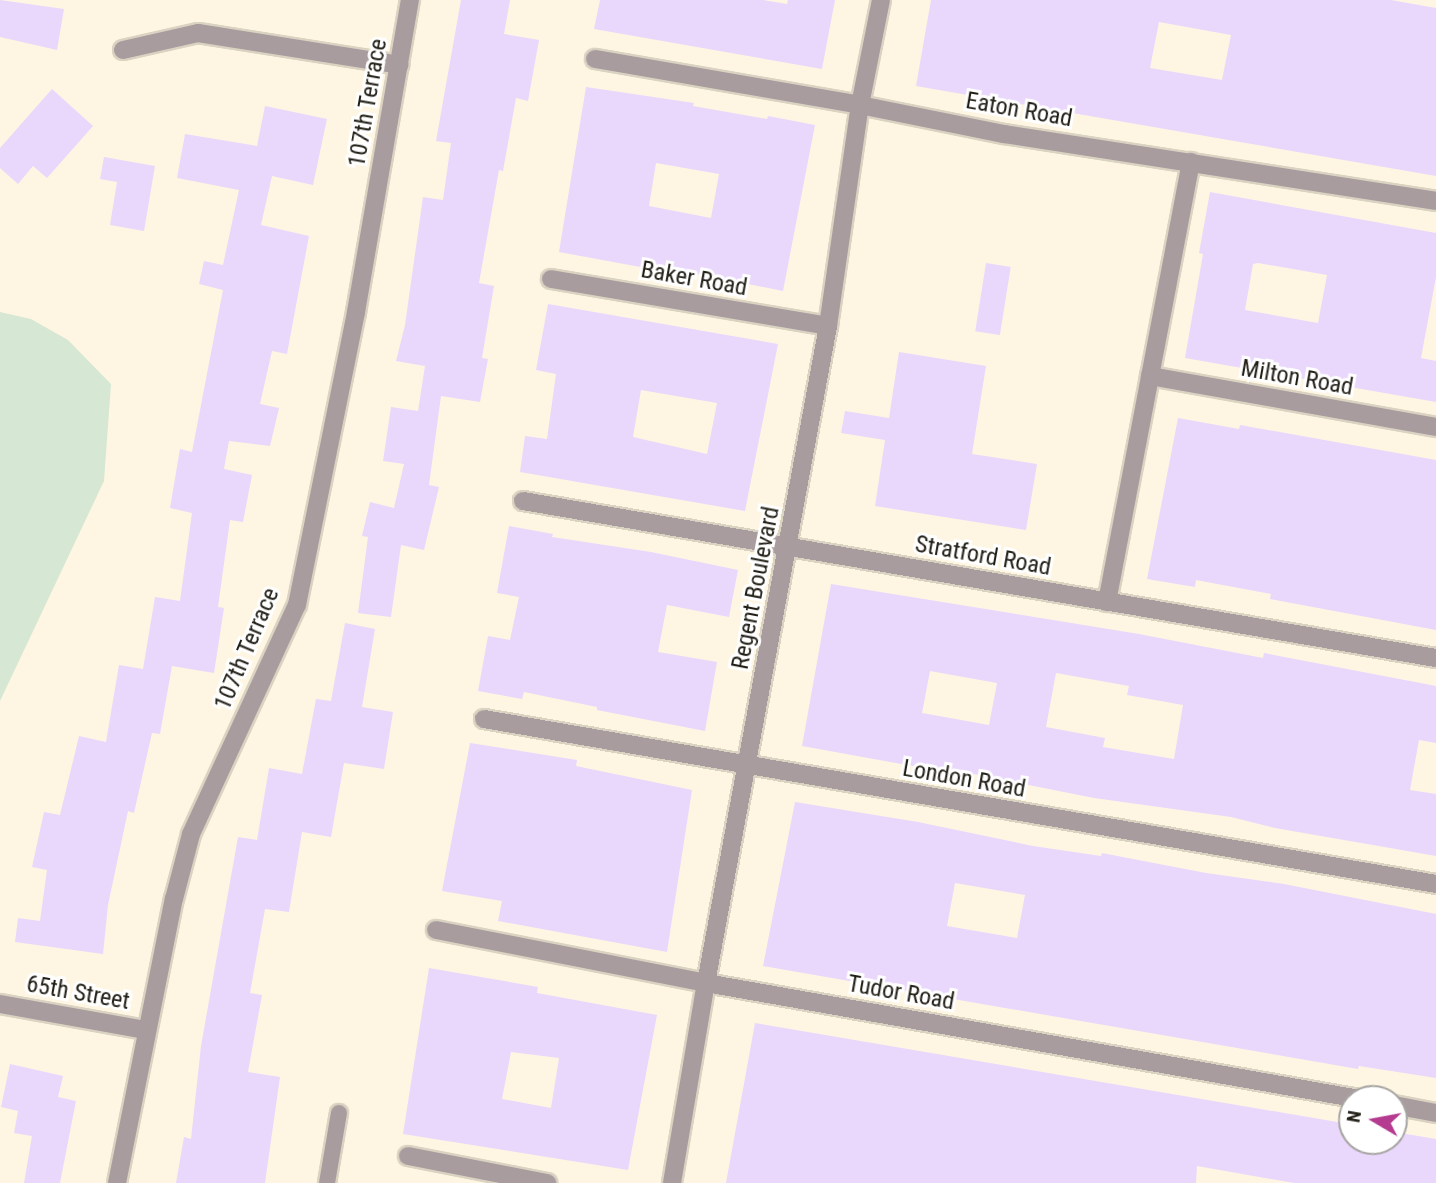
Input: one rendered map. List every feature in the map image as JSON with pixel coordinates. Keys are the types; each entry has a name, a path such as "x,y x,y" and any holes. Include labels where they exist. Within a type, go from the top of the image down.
{"street":[{"name":"107th Terrace","path":"117,1183 146,1030 191,834 297,605 356,312 410,0"},
{"name":"Regent Boulevard","path":"672,1183 706,983 789,547 828,326 860,105 881,0"},
{"path":"123,50 198,33 400,65"},
{"name":"Eaton Road","path":"595,59 860,105 1004,134 1436,201"},
{"path":"1107,602 1191,162"},
{"name":"Baker Road","path":"551,279 828,326"},
{"name":"Milton Road","path":"1150,376 1436,427"},
{"name":"Stratford Road","path":"523,501 1436,658"},
{"name":"London Road","path":"484,719 747,767 1436,884"},
{"name":"Tudor Road","path":"436,930 706,983 1338,1095"},
{"name":"65th Street","path":"0,1004 146,1030"},
{"path":"1408,1108 1436,1113"},
{"path":"408,1156 547,1183"}],"lane":[{"path":"327,1183 339,1113"}],"green space":[{"path":"0,312 31,319 68,340 111,384 104,481 0,701"}],"building":[{"path":"0,0 64,9 57,50 0,37"},
{"path":"461,0 510,0 504,34 539,40 528,101 516,98 503,171 499,170 479,283 494,286 482,358 488,359 480,402 441,396 429,485 439,487 424,550 401,545 391,617 358,613 368,537 362,536 370,502 394,508 404,464 383,461 391,407 418,411 425,366 396,361 405,325 423,197 443,200 451,143 436,141"},
{"path":"600,0 763,0 787,4 788,0 835,0 822,69 594,29"},
{"path":"931,0 1391,0 1436,8 1436,176 916,86","holes":["1159,22 1231,35 1222,80 1150,68"]},
{"path":"586,87 815,125 783,291 662,267 662,271 559,252","holes":["656,163 719,174 711,218 649,206"]},
{"path":"52,89 93,126 47,178 33,166 18,184 0,168 0,148"},
{"path":"265,106 327,119 313,185 272,176 261,225 309,236 287,354 272,351 260,404 279,408 270,446 229,441 224,469 252,475 243,522 230,520 218,607 224,608 214,673 172,666 160,734 152,733 134,813 128,811 108,905 103,954 15,942 18,918 40,921 47,870 32,867 44,812 60,815 79,736 106,742 119,665 143,669 155,597 180,601 192,513 170,508 180,449 192,452 223,290 199,284 204,261 223,265 239,190 177,178 185,134 257,146"},
{"path":"104,157 155,166 144,231 110,225 117,182 100,179"},
{"path":"1210,192 1436,233 1436,277 1421,358 1436,361 1436,402 1185,358 1203,254 1199,253","holes":["1253,264 1327,275 1318,323 1245,310"]},
{"path":"986,263 1011,267 1000,335 975,331"},
{"path":"548,304 778,344 745,511 520,472 525,436 547,439 556,374 536,370","holes":["641,390 717,403 707,454 633,437"]},
{"path":"899,352 986,366 972,454 1037,464 1026,530 875,506 885,440 841,433 845,411 889,418"},
{"path":"1178,418 1239,429 1240,425 1436,460 1436,630 1270,599 1271,594 1196,580 1195,587 1147,579"},
{"path":"509,526 553,534 552,537 651,552 738,570 729,617 667,605 658,652 717,662 705,731 597,710 597,707 524,692 522,699 478,691 488,636 510,640 519,597 497,593"},
{"path":"831,584 1139,634 1263,658 1264,653 1436,686 1436,743 1419,740 1410,790 1436,794 1436,856 1275,828 1231,817 1094,798 974,774 973,777 802,746","holes":["930,671 997,683 989,725 922,713","1056,673 1129,686 1127,695 1183,705 1174,759 1103,747 1105,738 1046,727"]},
{"path":"345,623 375,629 362,707 393,712 384,769 344,763 331,837 302,832 289,912 265,909 250,993 262,995 248,1072 280,1077 265,1183 176,1183 184,1137 191,1139 201,1046 238,837 257,840 269,768 302,774 316,699 331,701"},
{"path":"470,743 577,760 576,766 692,790 667,952 498,921 502,901 442,891"},
{"path":"795,802 918,822 1033,846 1101,856 1102,853 1206,873 1284,884 1436,914 1436,1078 1359,1066 1358,1069 763,966","holes":["955,883 1025,895 1017,938 947,926"]},
{"path":"429,968 538,987 537,993 657,1015 628,1170 403,1134","holes":["511,1052 559,1058 551,1108 502,1099"]},
{"path":"755,1023 1338,1122 1338,1155 1408,1155 1408,1134 1436,1139 1436,1183 1294,1183 1197,1166 1196,1183 726,1183"},
{"path":"10,1064 63,1076 58,1097 76,1101 60,1183 24,1183 32,1136 14,1133 18,1111 1,1107"}]}
